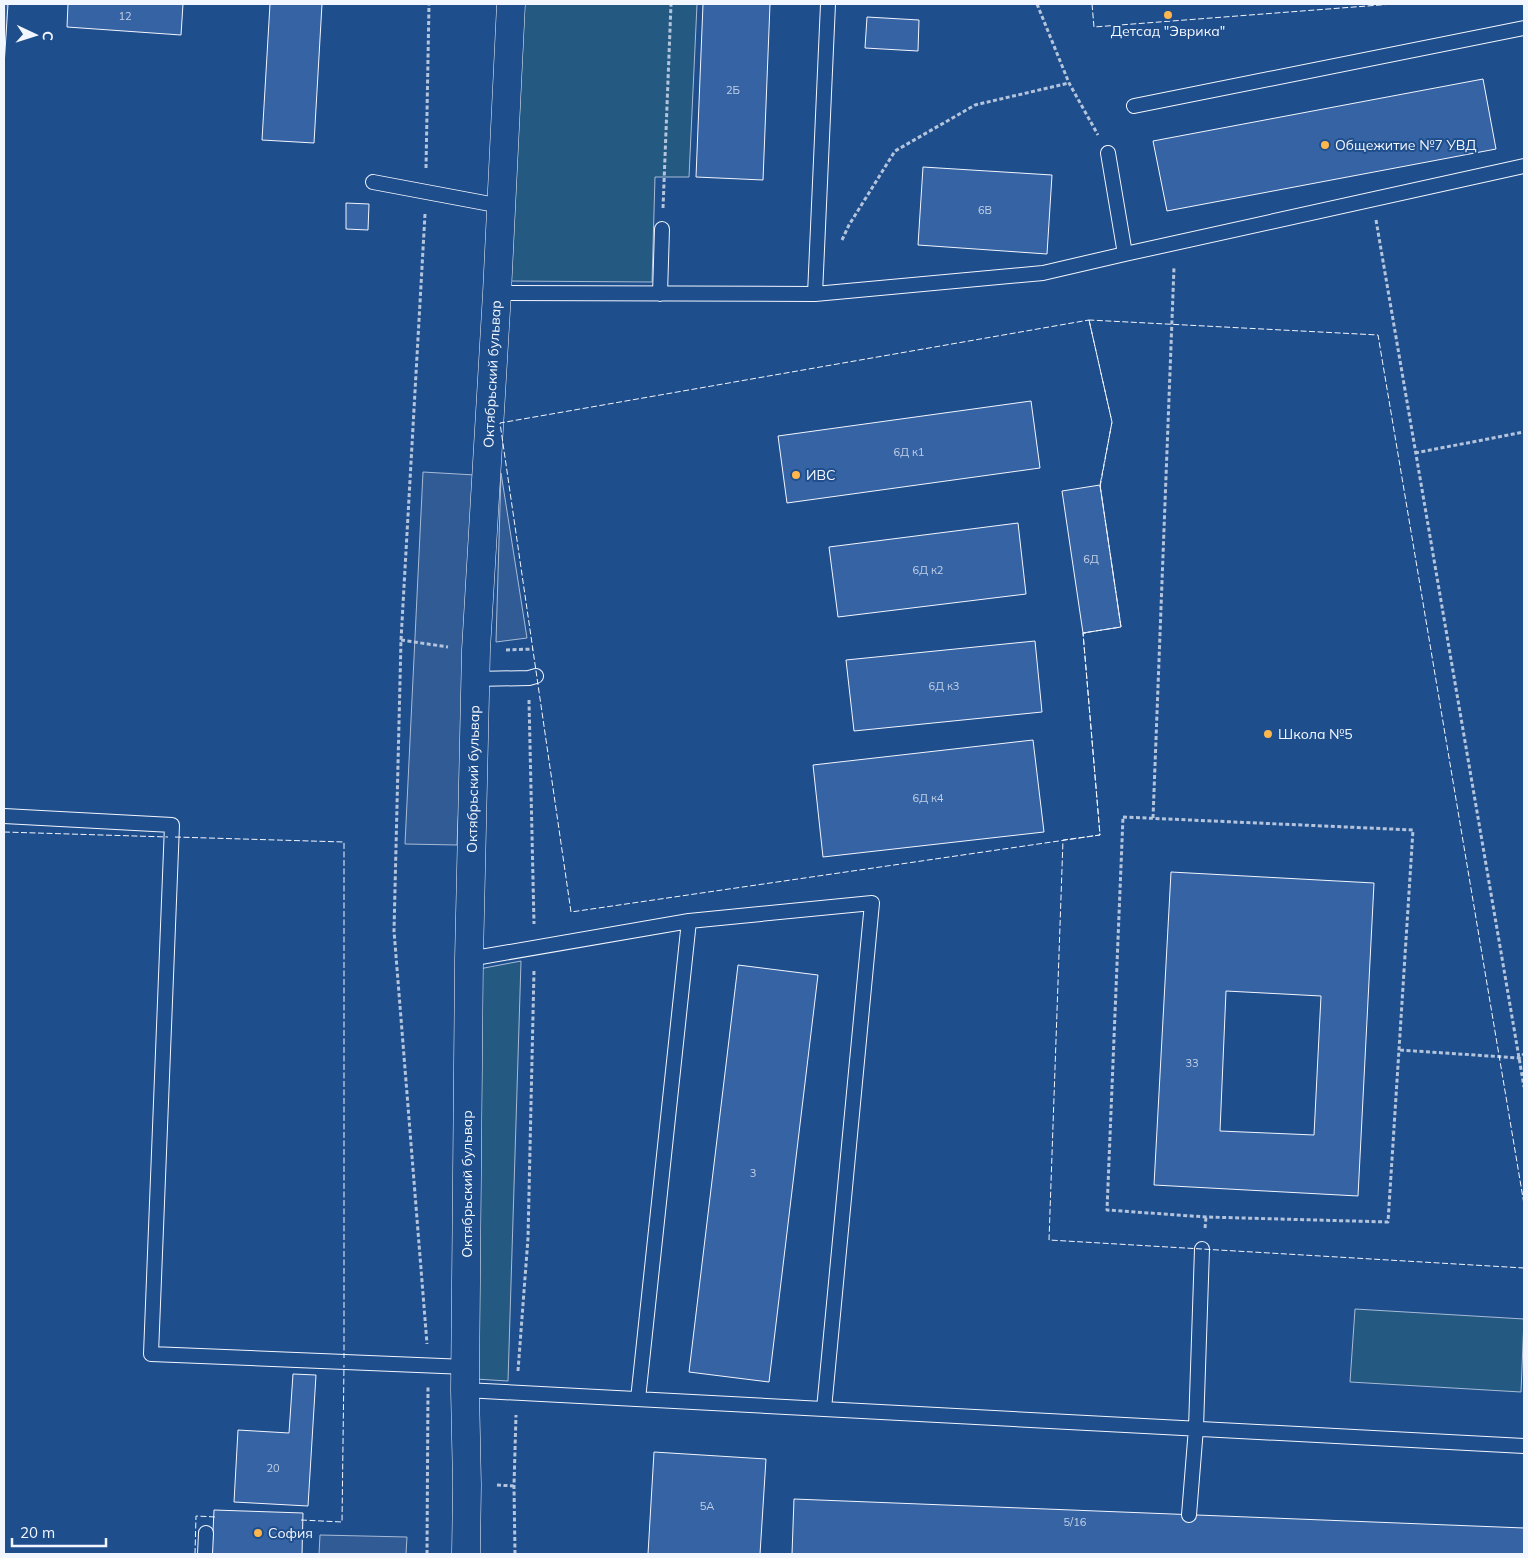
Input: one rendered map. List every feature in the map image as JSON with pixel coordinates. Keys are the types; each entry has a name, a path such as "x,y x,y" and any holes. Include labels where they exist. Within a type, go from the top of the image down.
{"street":[{"name":"Октябрьский бульвар","path":"466,1554 468,1485 466,1378 469,960 475,679 511,4"}],"lane":[{"path":"815,294 828,4"},
{"path":"1134,106 1524,28"},
{"path":"1108,153 1125,254"},
{"path":"497,293 815,294 1043,273 1524,166"},
{"path":"373,182 501,206"},
{"path":"660,294 662,229"},
{"path":"475,679 532,677"},
{"path":"4,816 172,825 151,1354 428,1365 517,1392 1524,1446"},
{"path":"469,960 690,921 872,903 824,1409"},
{"path":"638,1399 690,921"},
{"path":"1189,1515 1196,1428 1202,1249"},
{"path":"205,1554 206,1533"}],"path":[{"path":"427,1554 428,1365 394,931 401,640 426,192 429,4"},
{"path":"662,229 671,4"},
{"path":"1037,4 1069,83 1108,153"},
{"path":"841,242 849,225 895,151 975,105 1069,83"},
{"path":"1372,200 1524,1087"},
{"path":"1153,818 1175,243"},
{"path":"1415,453 1524,432"},
{"path":"515,1554 514,1486 517,1392 528,1238 534,948 532,677"},
{"path":"1123,817 1413,830 1400,1050 1388,1222 1206,1217 1107,1210 1123,817"},
{"path":"1400,1050 1519,1058 1524,1054"}],"shaded area":[{"path":"520,4 697,4 689,177 655,177 652,282 507,281"},
{"path":"423,472 475,475 457,845 405,844"},
{"path":"501,473 527,638 496,642"},
{"path":"521,961 508,1381 475,1379 479,969"},
{"path":"1355,1309 1524,1319 1521,1392 1350,1382"},
{"path":"320,1535 407,1537 406,1554 319,1554"}],"building":[{"path":"4,4 8,4 4,66"},
{"path":"68,4 183,4 181,35 67,27"},
{"path":"270,4 322,4 314,143 262,140"},
{"path":"703,4 770,4 763,180 696,177"},
{"path":"867,17 919,20 918,51 865,48"},
{"name":"Общежитие №7 УВД","path":"1483,79 1496,149 1167,211 1153,141"},
{"path":"923,167 1052,175 1047,254 918,245"},
{"path":"346,203 369,204 368,230 346,229"},
{"path":"1031,401 1040,468 787,503 778,436"},
{"path":"1100,485 1121,627 1083,633 1062,491"},
{"path":"1018,523 1026,594 838,617 829,547"},
{"path":"1035,641 1042,712 854,731 846,660"},
{"path":"1033,740 1044,832 823,857 813,765"},
{"path":"1171,872 1374,883 1358,1196 1154,1185","holes":["1226,991 1321,996 1314,1135 1220,1131"]},
{"path":"738,965 818,975 769,1382 689,1372"},
{"path":"293,1374 316,1375 308,1506 234,1502 238,1430 289,1433"},
{"path":"654,1452 766,1459 760,1554 648,1554"},
{"path":"794,1499 1524,1528 1524,1554 792,1554"},
{"name":"София","path":"214,1510 303,1513 302,1554 212,1554"}],"fence":[{"path":"1092,4 1094,27 1393,4"},
{"path":"1089,320 1112,422 1100,485 1121,627 1083,633 1100,835 571,912 500,423 1089,320"},
{"path":"1100,487 1112,422 1089,320 1378,335 1524,1204"},
{"path":"1086,633 1083,633 1100,835 1063,840 1049,1240 1524,1268"},
{"path":"4,832 168,837"},
{"path":"175,837 344,842 344,1358"},
{"path":"301,1520 342,1522 344,1365"},
{"path":"195,1554 196,1516 216,1517"}],"place":[{"name":"Детсад \"Эврика\"","path":"1168,15"},
{"name":"Общежитие №7 УВД","path":"1325,145"},
{"name":"ИВС","path":"796,475"},
{"name":"Школа №5","path":"1268,734"},
{"name":"София","path":"258,1533"}]}
